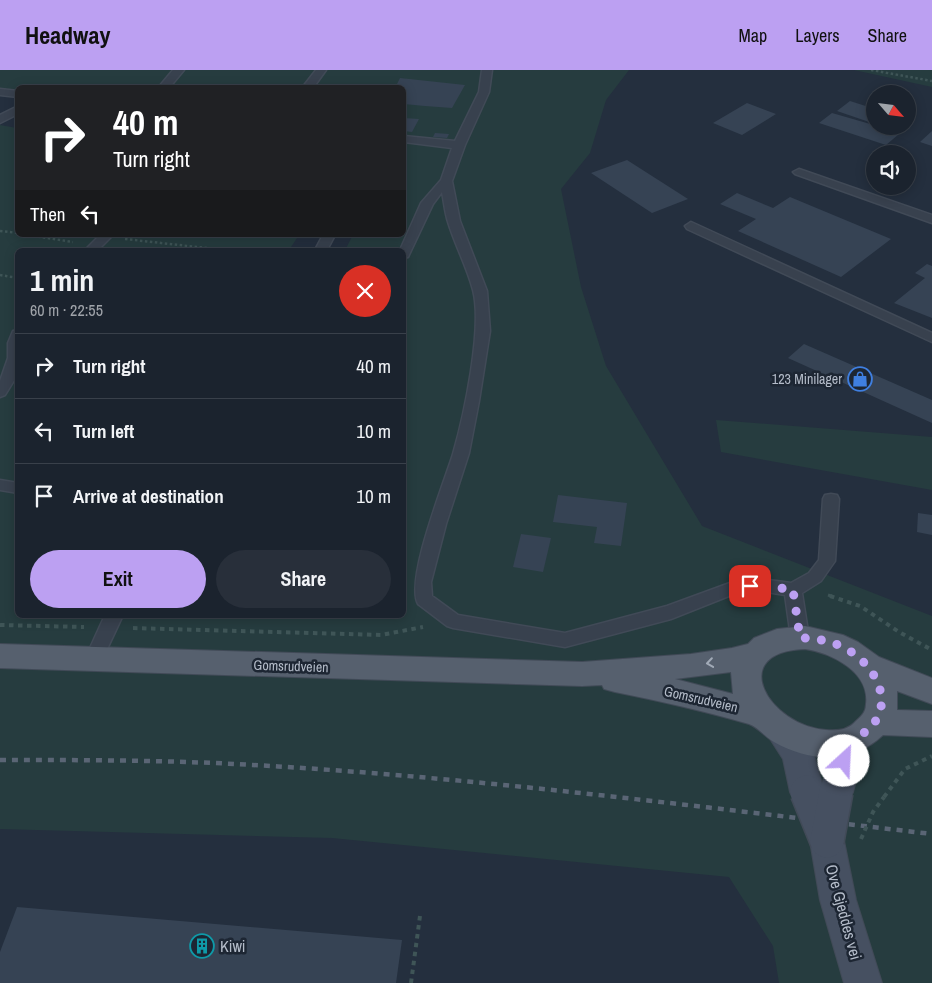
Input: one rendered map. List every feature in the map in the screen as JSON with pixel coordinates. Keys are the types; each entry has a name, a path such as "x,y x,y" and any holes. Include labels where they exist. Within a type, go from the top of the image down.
{"main road":[{"path":"932,692 866,665 845,648 830,642 800,638 789,638 774,642 757,653 747,670 746,682 749,696 771,723 798,739 834,744 864,731 932,724"},
{"name":"Gomsrudveien","path":"0,656 582,674 691,666 732,660 757,653"},
{"path":"864,731 882,704 882,694 879,685 866,665"},
{"name":"Gomsrudveien","path":"582,674 696,696 771,723"}],"street":[{"name":"Ove Gjeddes vei","path":"771,723 798,755 822,792 838,848 838,900 863,983"},
{"name":"Ove Gjeddes vei","path":"822,792 864,731"}],"lane":[{"path":"166,85 179,70"},
{"path":"309,85 321,70"},
{"path":"406,250 427,203 446,181 459,145 484,92 487,70"},
{"path":"0,92 15,94"},
{"path":"0,120 15,111"},
{"path":"406,139 459,145"},
{"path":"799,172 932,219"},
{"path":"446,181 454,221 480,292 483,331 472,402 461,453 422,582 424,599 453,621 565,640 670,612 738,586 762,585 793,590 815,577 826,561 831,499"},
{"path":"690,226 932,338"},
{"path":"0,392 9,379 14,358 15,338"},
{"path":"0,485 15,488"},
{"path":"793,590 800,638"},
{"path":"94,659 111,621"}],"path":[{"path":"871,70 932,81"},
{"path":"0,231 15,234"},
{"path":"49,237 193,248"},
{"path":"0,275 15,278"},
{"path":"793,590 823,594 860,606 899,632 932,650"},
{"path":"0,625 111,621 381,635 453,621"},
{"path":"838,848 873,812 905,769 932,756"},
{"path":"411,983 420,916"}],"green space":[{"path":"0,70 629,70 606,100 590,153 561,189 581,287 606,366 702,526 932,616 932,983 779,983 773,946 729,877 332,838 0,829 0,125 15,128 15,237 298,237 290,248 15,248 15,618 406,618 406,248 346,248 352,237 406,237 406,85 15,85 15,90 10,89 0,94"},
{"path":"854,70 932,70 932,87"},
{"path":"716,420 932,437 932,490 721,452"}],"building":[{"path":"400,78 465,85 452,108 406,104 406,85 396,85"},
{"path":"850,101 866,106 866,121 837,111"},
{"path":"747,103 776,114 742,135 713,123"},
{"path":"832,113 866,123 866,135 898,135 886,145 819,123"},
{"path":"406,118 419,119 412,132 406,131"},
{"path":"932,131 932,146 920,142"},
{"path":"435,133 449,134 447,138 433,137"},
{"path":"627,160 688,199 652,213 591,173"},
{"path":"737,193 773,208 790,197 891,239 841,277 738,231 756,219 720,204"},
{"path":"927,264 932,266 932,318 894,303 925,278 915,273"},
{"name":"123 Minilager","path":"804,344 932,400 932,423 788,358"},
{"path":"558,495 627,503 621,546 594,543 597,527 553,522"},
{"path":"918,513 932,515 932,535 917,532"},
{"path":"521,534 551,538 543,572 513,567"},
{"name":"Kiwi","path":"17,907 402,940 396,983 0,983 0,952"}],"railway":[{"path":"0,760 118,760 322,769 584,793 932,834"}],"place":[{"name":"123 Minilager","path":"860,379"},
{"name":"Kiwi","path":"202,946"}],"route":[{"path":"750,586 762,585 793,590 800,638 822,640 845,648 866,665 879,685 882,694 882,704 876,722 861,736 851,740 844,761"}]}
